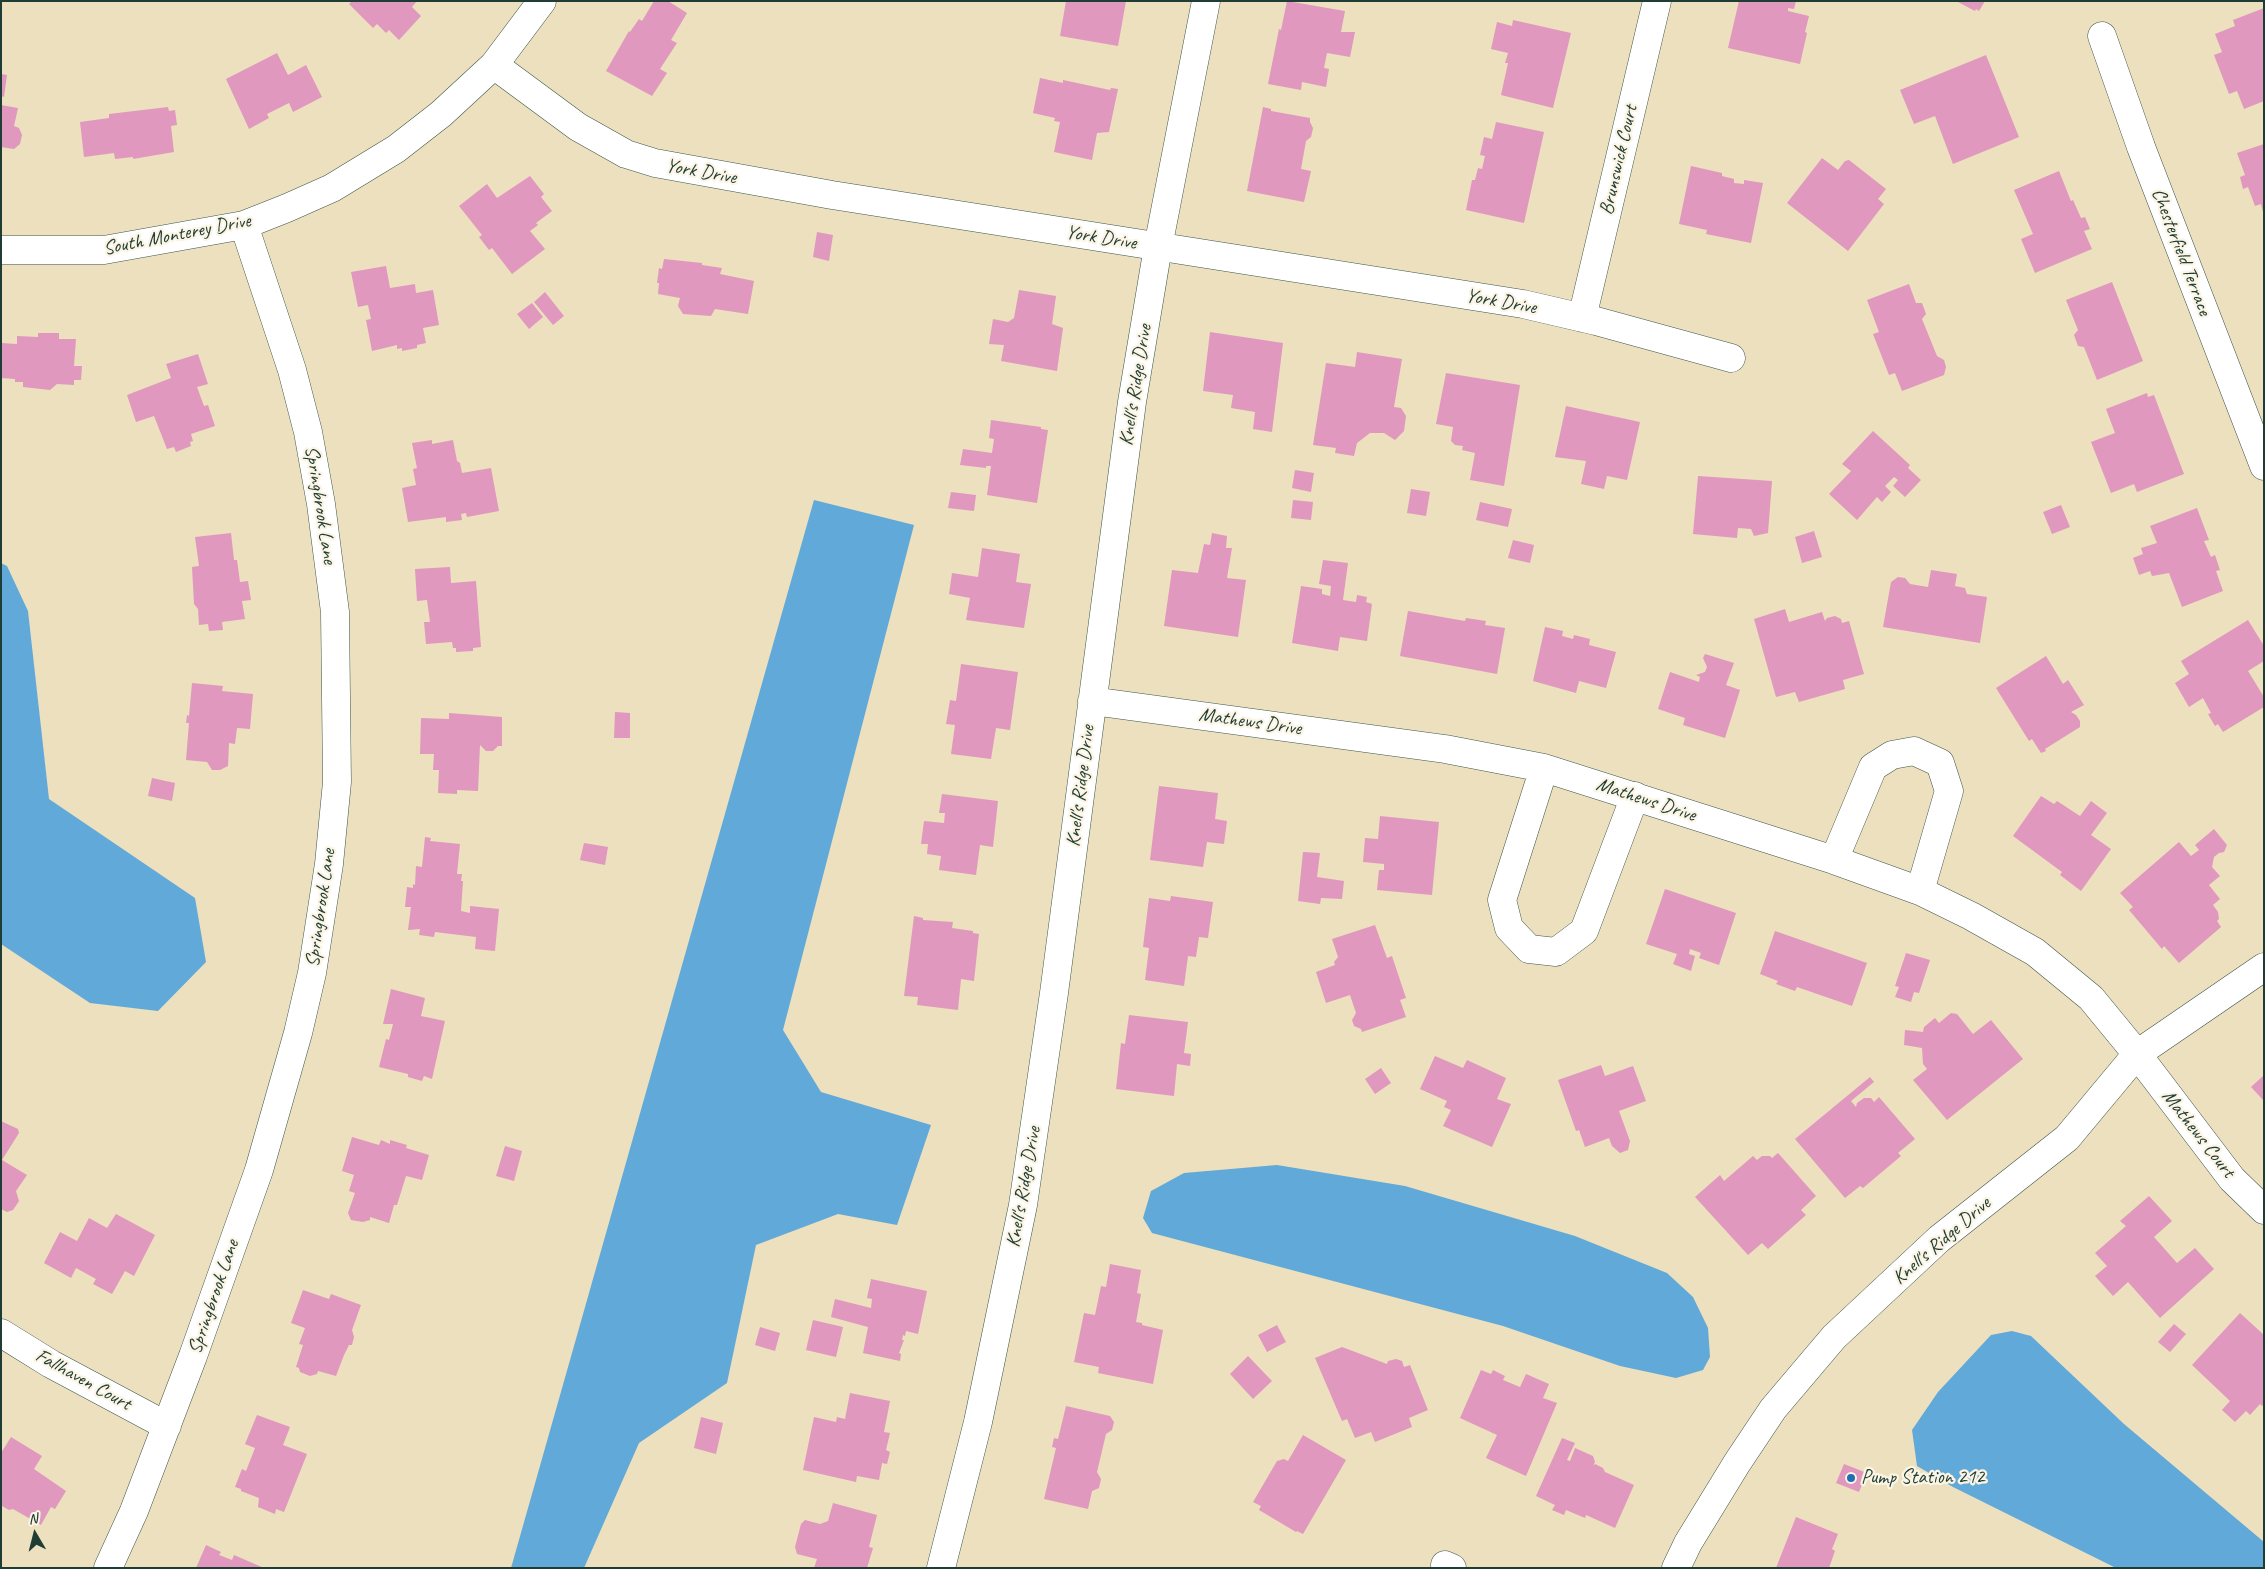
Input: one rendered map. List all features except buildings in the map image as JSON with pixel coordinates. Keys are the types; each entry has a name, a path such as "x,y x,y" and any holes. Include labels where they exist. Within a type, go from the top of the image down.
{"street":[{"name":"South Monterey Drive","path":"1,250 104,250 200,234 244,225 332,188 396,149 441,114 494,65 542,1"},
{"name":"Knell's Ridge Drive","path":"941,1568 978,1422 1023,1205 1054,993 1132,402 1158,247 1206,1"},
{"name":"Brunswick Court","path":"1582,318 1657,1"},
{"name":"Chesterfield Terrace","path":"2102,36 2141,147 2264,466"},
{"name":"York Drive","path":"494,65 578,128 626,154 655,163 832,195 1523,304 1731,358"},
{"name":"Springbrook Lane","path":"108,1568 134,1510 167,1426 258,1170 298,1033 312,973 329,864 337,782 335,612 321,504 308,432 292,370 244,225"},
{"name":"Mathews Drive","path":"1092,701 1445,749 1544,768 1834,860 1920,891 1971,916 2035,952 2091,998 2137,1054"},
{"path":"1834,860 1873,766 1892,755 1914,751 1940,763 1949,791 1920,891"},
{"path":"1544,768 1502,900 1509,928 1529,949 1556,952 1584,931 1635,796"},
{"name":"Knell's Ridge Drive","path":"1676,1568 1688,1543 1717,1495 1773,1409 1834,1337 1939,1239 2068,1138 2137,1054 2264,967"},
{"name":"Mathews Court","path":"2137,1054 2232,1179 2264,1210"},
{"name":"Fallhaven Court","path":"1,1333 51,1364 167,1426"}],"water":[{"path":"814,500 914,525 783,1030 821,1092 931,1125 897,1225 838,1214 756,1245 727,1383 639,1443 584,1568 511,1568"},
{"path":"1,563 7,566 28,611 49,799 195,898 206,962 158,1011 90,1003 1,944"},
{"path":"1277,1165 1405,1186 1575,1236 1667,1273 1693,1297 1708,1328 1710,1357 1703,1370 1676,1378 1620,1366 1503,1326 1152,1233 1143,1218 1151,1191 1184,1173"},
{"path":"2012,1331 2031,1336 2124,1424 2264,1542 2264,1568 2116,1568 1953,1487 1917,1466 1912,1430 1938,1392 1991,1335"}],"place":[{"name":"Pump Station 212","path":"1851,1478"}]}
